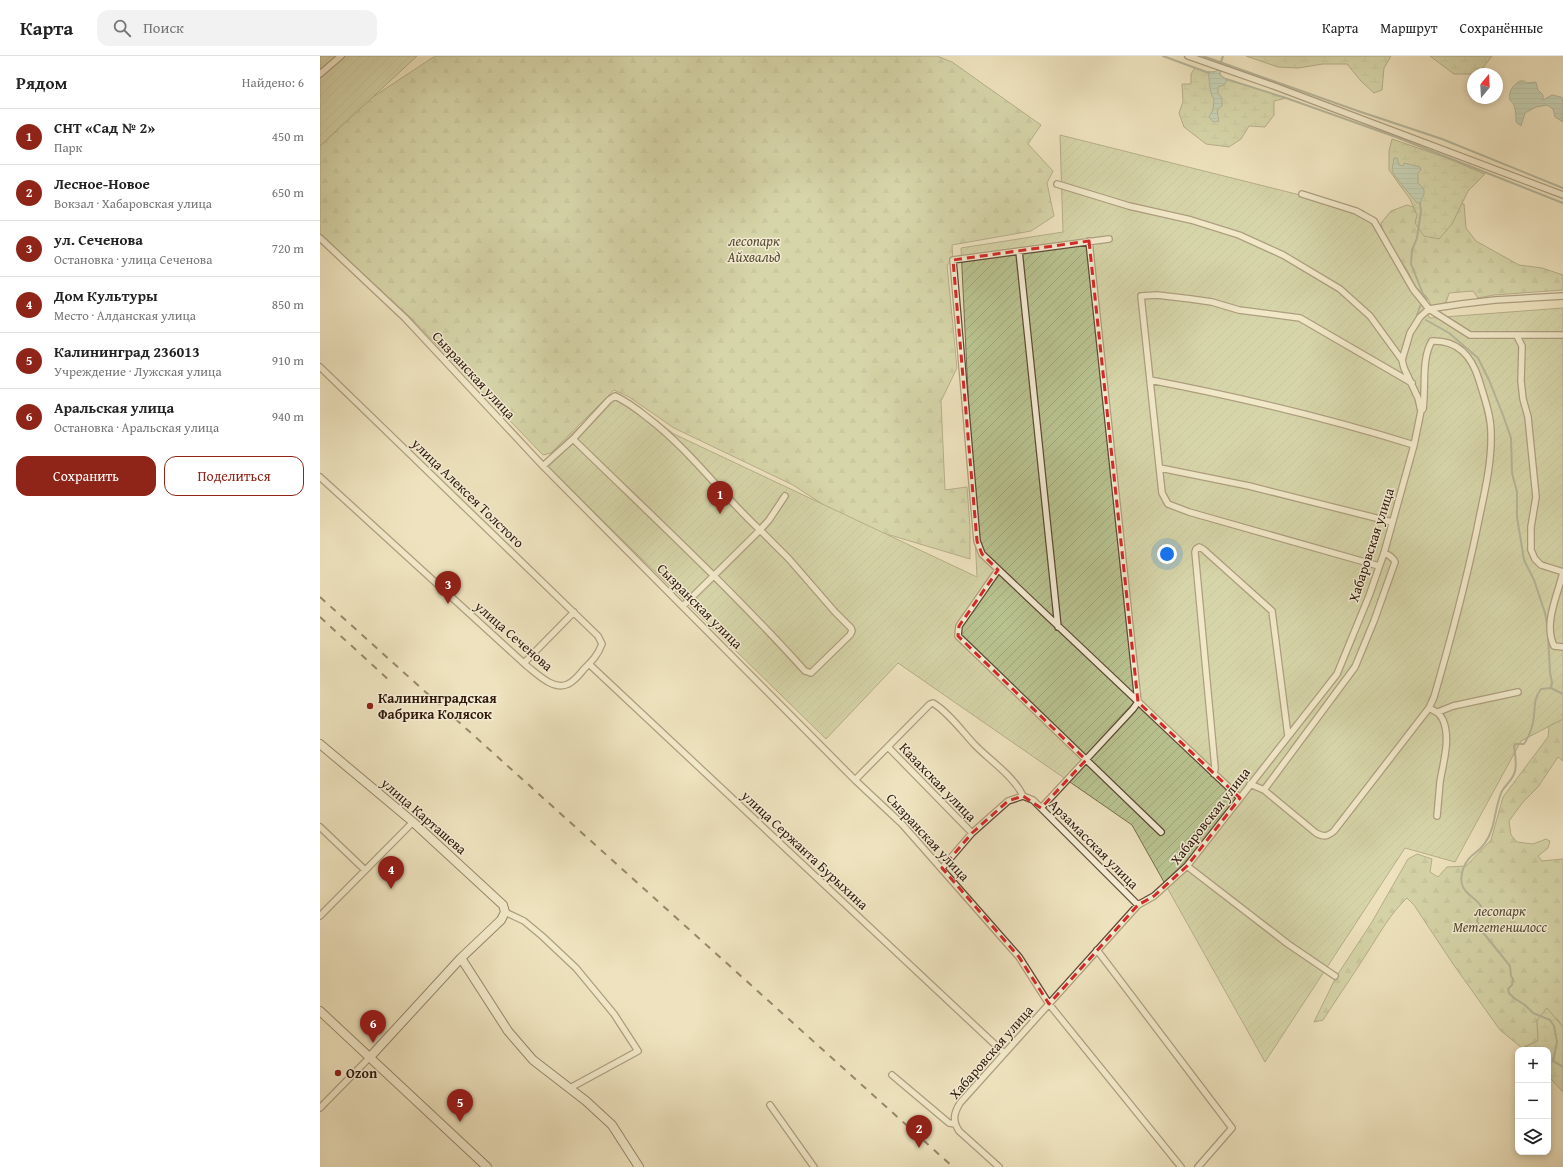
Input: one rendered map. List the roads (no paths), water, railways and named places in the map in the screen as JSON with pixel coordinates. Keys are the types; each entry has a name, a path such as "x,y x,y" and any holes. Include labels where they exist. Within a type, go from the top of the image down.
{"main road":[{"name":"улица Карташева","path":"320,744 413,822 503,905 505,912"},
{"path":"370,1057 461,958 501,920 505,912"},
{"path":"461,958 508,1031 533,1060 570,1088 612,1125 639,1167"},
{"path":"320,1011 487,1167"}],"street":[{"path":"320,74 341,56"},
{"path":"1188,56 1274,86 1563,195"},
{"path":"1057,184 1129,206 1191,220 1232,233 1283,256 1340,289 1370,316 1402,360 1404,368 1418,398 1421,411"},
{"path":"1302,194 1356,211 1374,221 1412,289 1429,309 1470,335 1563,335"},
{"name":"Сызранская улица","path":"320,238 404,318 543,466 855,780 902,824 1019,957 1049,1004 1181,1167"},
{"path":"1109,239 953,260 977,541 982,554 998,570 1240,798"},
{"path":"1041,808 1138,702 1089,241"},
{"path":"1019,251 1058,627"},
{"path":"1379,566 1196,514 1168,504 1162,493 1141,296 1157,295 1212,302 1239,310 1300,318 1412,384"},
{"path":"1402,360 1410,333 1420,317 1429,309 1495,300 1563,296"},
{"path":"1517,336 1522,346 1521,381 1523,399 1528,417 1536,497 1531,528 1531,550 1535,559 1541,565 1563,572 1550,622 1554,646 1563,647"},
{"name":"Хабаровская улица","path":"955,1124 954,1118 960,1103 1004,1053 1138,905 1154,896 1187,866 1337,674 1369,596 1384,553 1414,445 1421,411 1425,401 1427,357 1430,346 1432,341 1442,341 1456,346 1469,356 1476,370 1488,407 1492,432 1487,482 1461,600 1434,698 1429,708"},
{"name":"улица Алексея Толстого","path":"320,367 598,636 602,644 598,654 589,664"},
{"path":"1150,380 1282,408 1414,445"},
{"path":"543,466 573,439 609,400 615,396 627,401 660,427 680,446 741,512 789,559 835,612 852,628 850,635 814,670 809,673 805,671 752,613 713,576 691,552 573,439"},
{"path":"1160,468 1249,486 1392,522"},
{"name":"улица Сеченова","path":"320,477 543,679 558,686 567,685 574,681 589,664"},
{"path":"683,606 760,530 769,520 785,496"},
{"path":"1214,774 1215,768 1195,552 1199,547 1272,611 1288,736"},
{"path":"1264,790 1356,667 1374,621 1394,562 1394,559 1384,553"},
{"path":"998,570 959,626 958,636 1161,832"},
{"path":"524,663 574,612"},
{"name":"улица Сержанта Бурыхина","path":"589,664 1004,1053"},
{"path":"1438,712 1453,706 1518,692"},
{"path":"855,780 930,704 933,703 942,709 1020,789 1023,796 1008,801 972,833 942,868"},
{"path":"1250,784 1264,790 1316,833 1323,836 1329,836 1429,708 1438,712 1443,720 1446,738 1445,760 1438,795 1437,816"},
{"name":"Казахская улица","path":"888,747 972,833"},
{"name":"Арзамасская улица","path":"1023,796 1034,800 1138,905"},
{"path":"320,916 413,822"},
{"path":"320,827 365,870"},
{"path":"1187,866 1288,944 1335,976"},
{"path":"505,912 524,921 576,968 614,1014 638,1051 570,1088"},
{"path":"1097,950 1232,1128 1198,1167"},
{"path":"320,1108 370,1057"},
{"path":"892,1076 949,1123 955,1124 959,1131 999,1167"},
{"path":"770,1105 814,1167"}],"waterway":[{"path":"1163,56 1209,73"},
{"path":"1203,56 1442,139 1563,188"},
{"path":"1221,62 1223,56"},
{"path":"1226,79 1286,98 1396,137 1563,203"},
{"path":"1420,203 1421,211 1417,238 1412,250 1411,264 1423,294 1427,299"},
{"path":"1417,315 1421,304"},
{"path":"1426,320 1449,333 1478,358 1489,380 1503,415 1511,438 1512,473 1517,492 1517,517 1524,560 1534,580 1545,613 1548,629"},
{"path":"1548,636 1550,673 1552,682 1551,688"},
{"path":"1563,694 1551,688 1541,689 1537,695 1534,720 1530,734 1524,744 1515,744 1514,746 1516,768 1513,777 1502,791 1499,798 1489,837 1482,847 1470,857 1465,864 1461,876 1463,887 1467,893 1481,906 1477,921 1481,930 1510,966 1511,976 1513,979 1512,985 1508,989 1509,993 1533,1013 1550,1020 1554,1026 1557,1042 1553,1061 1563,1067"}],"railway":[{"path":"320,597 953,1167"},
{"path":"320,617 390,681"}],"place":[{"name":"СНТ «Сад № 2»","path":"720,514"},
{"name":"ул. Сеченова","path":"448,604"},
{"name":"Калининградская Фабрика Колясок","path":"370,706"},
{"name":"Дом Культуры","path":"391,889"},
{"name":"Аральская улица","path":"373,1043"},
{"name":"Ozon","path":"338,1073"},
{"name":"Калининград 236013","path":"460,1122"},
{"name":"Лесное-Новое","path":"919,1148"}],"park label":[{"name":"лесопарк Айхвальд","path":"754,250"},
{"name":"лесопарк Метгетеншлосс","path":"1500,920"}]}
